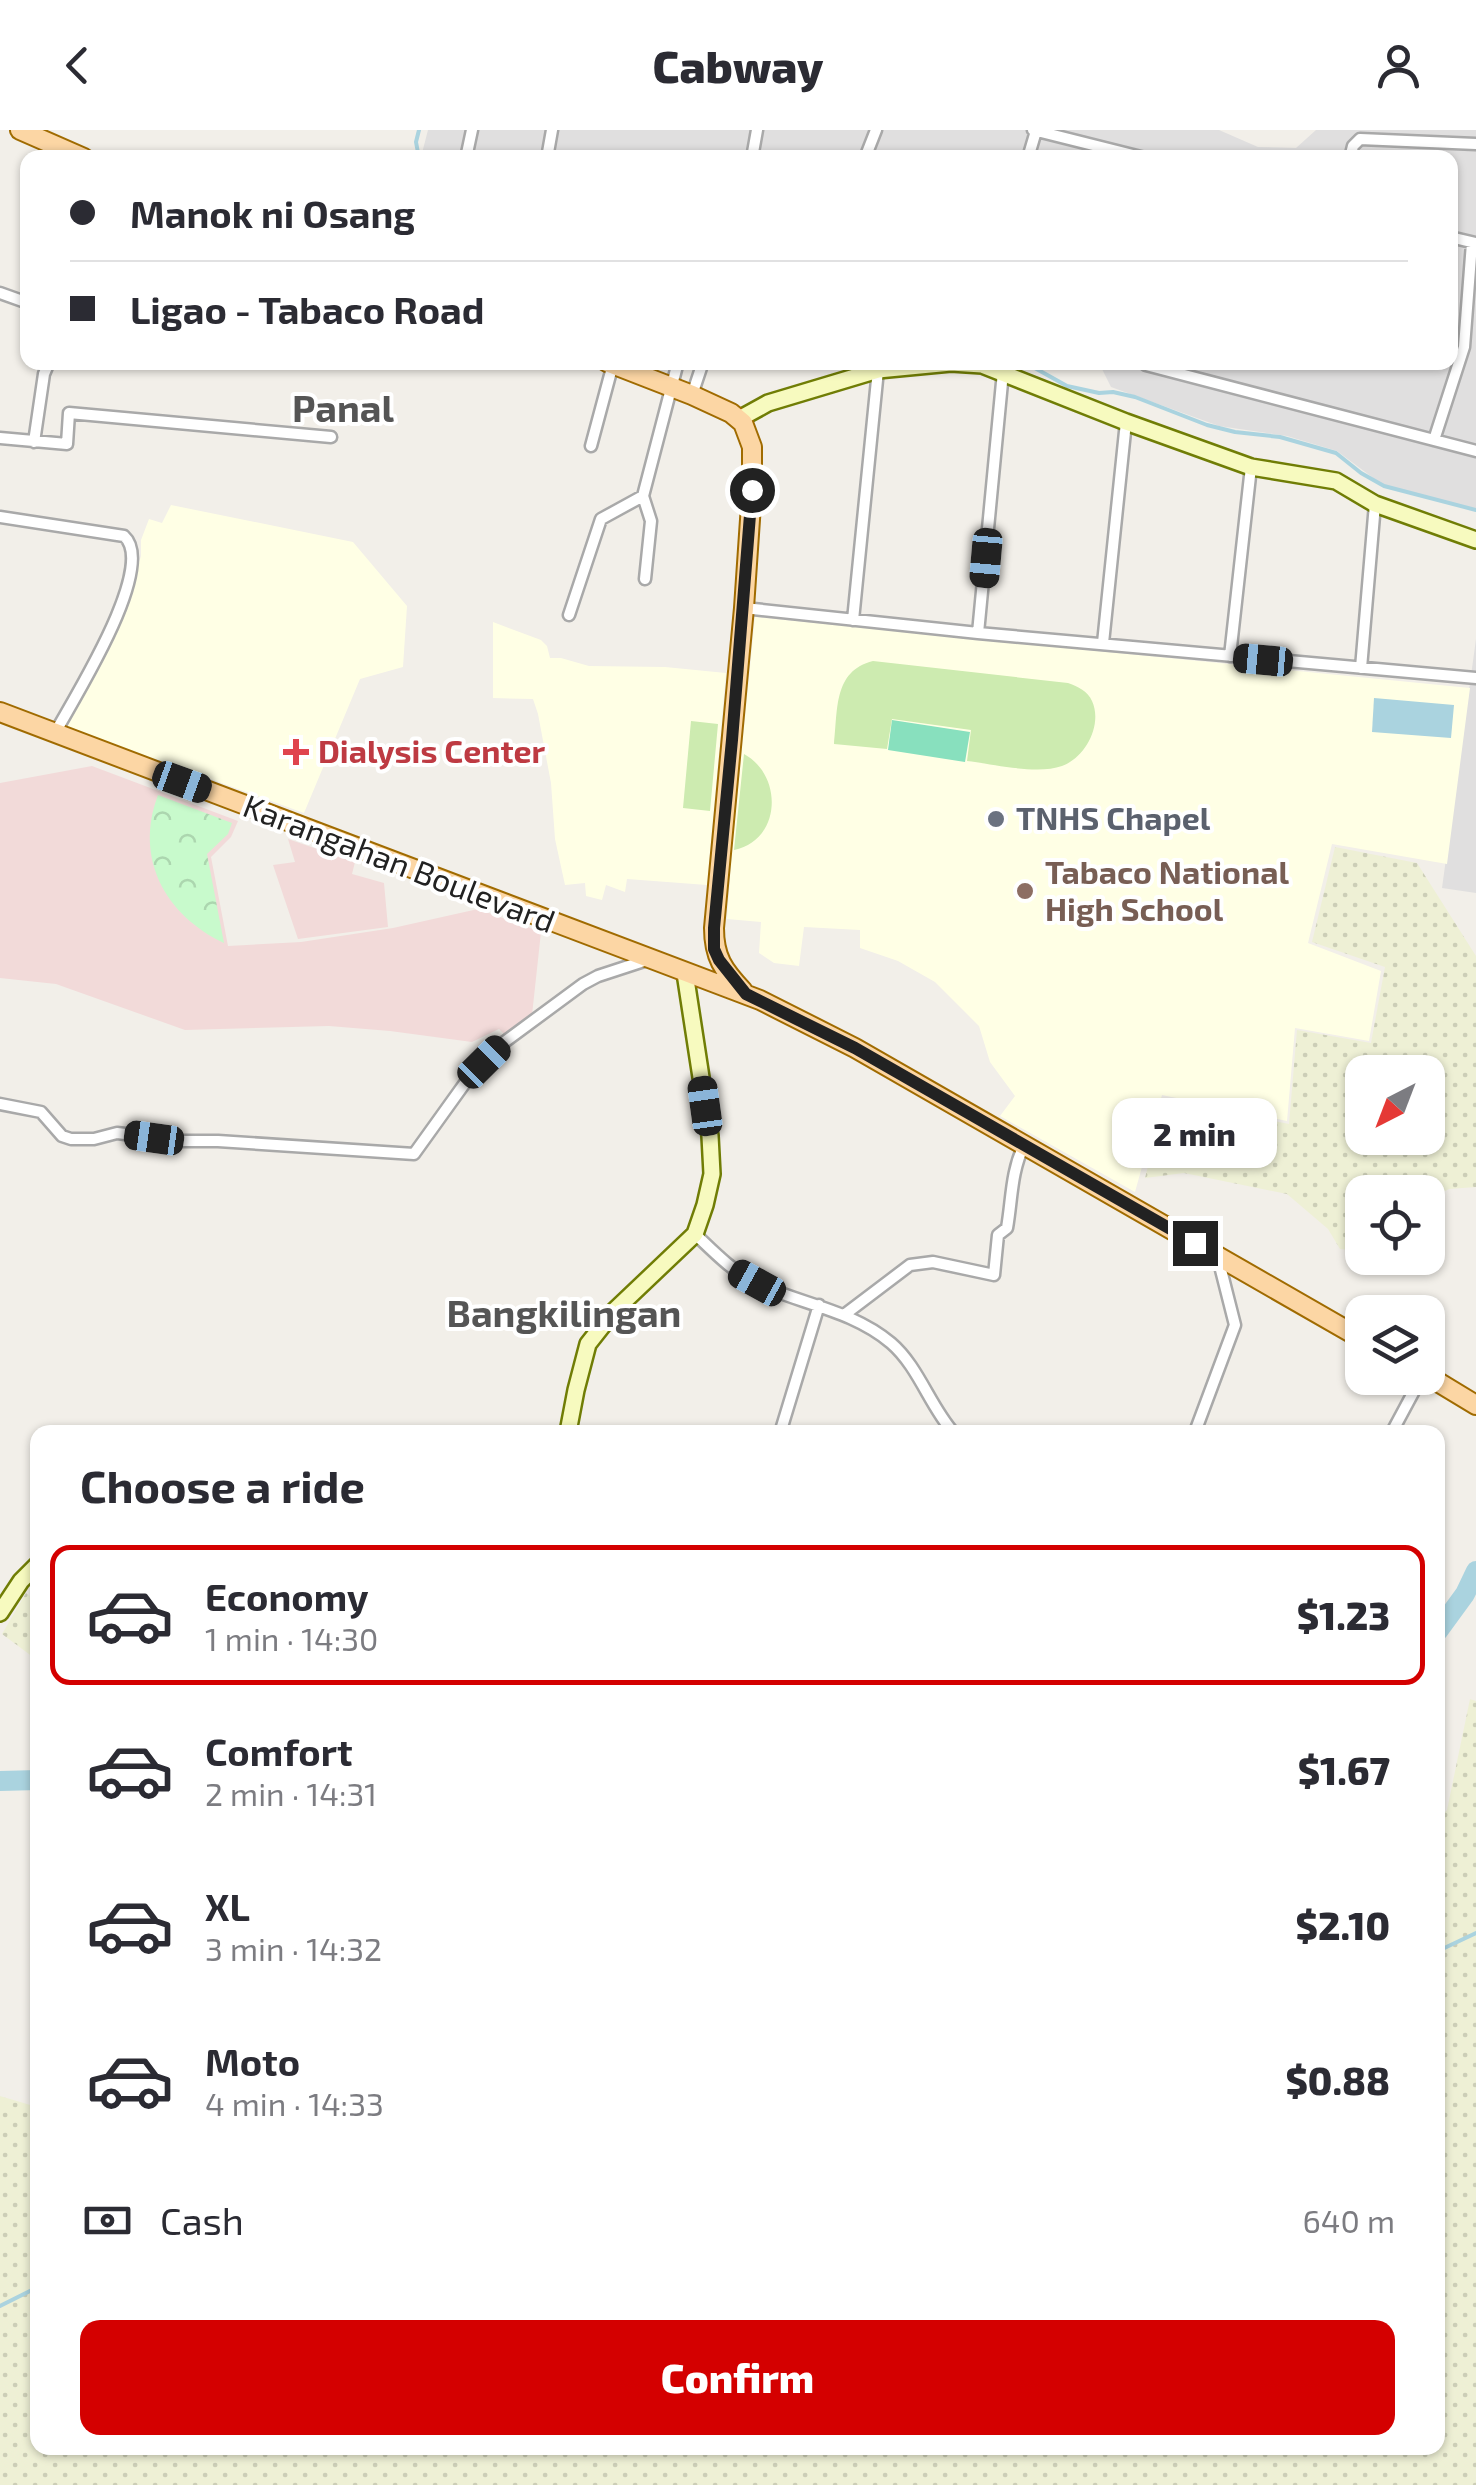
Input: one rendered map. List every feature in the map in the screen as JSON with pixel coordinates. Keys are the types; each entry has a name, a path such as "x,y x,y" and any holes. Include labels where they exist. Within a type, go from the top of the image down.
{"main road":[{"path":"20,130 66,150"},
{"path":"628,370 692,395 739,419 749,437 753,466 714,949 702,965 685,973"},
{"name":"Karangahan Boulevard","path":"0,712 746,994 918,1084 1345,1329"},
{"path":"714,949 726,972 746,994"},
{"path":"1445,1388 1476,1405"}],"street":[{"path":"1034,130 1113,150"},
{"path":"1352,150 1360,139 1476,144"},
{"path":"1458,366 1464,347 1474,243"},
{"path":"1458,346 1464,347"},
{"path":"34,442 45,370"},
{"path":"591,446 608,370"},
{"path":"645,580 650,521 643,496 676,370"},
{"path":"692,395 700,370"},
{"path":"739,419 768,403 878,370 852,620"},
{"path":"997,370 1126,422 1251,466 1336,481 1375,504 1476,540"},
{"path":"1162,370 1476,452"},
{"path":"1434,440 1457,370"},
{"path":"978,633 1003,372"},
{"path":"0,438 67,444 69,413 332,438"},
{"path":"1103,643 1126,422"},
{"path":"1230,656 1251,466"},
{"path":"570,615 601,519 643,496"},
{"path":"1361,668 1375,504"},
{"path":"0,517 124,536 134,552 125,599 55,733"},
{"path":"744,608 1476,678"},
{"path":"0,1104 41,1112 62,1136 72,1140 117,1134 414,1154 470,1076 499,1046 583,984 651,958"},
{"path":"569,1425 588,1344 614,1311 695,1234 712,1174 710,1136 685,973"},
{"path":"844,1315 910,1265 932,1262 994,1275 998,1235 1007,1228 1012,1182 1024,1145"},
{"path":"695,1234 735,1271 844,1315 893,1345 949,1425"},
{"path":"1198,1425 1235,1326 1217,1255"},
{"path":"782,1425 818,1305"},
{"path":"1396,1425 1414,1395"},
{"path":"0,1612 30,1572"}],"shaded area":[{"path":"428,130 1219,130 1258,147 1296,148 1316,130 1476,130 1476,509 1384,486 1337,451 1287,436 1219,426 1111,387 1102,370 1458,370 1458,150 423,150"},
{"path":"171,505 353,542 407,606 403,667 360,679 304,813 67,727 120,623 149,519 162,523"},
{"name":"Tabaco National High School","path":"755,617 1470,688 1447,864 1332,844 1308,943 1381,971 1369,1041 1295,1028 1287,1121 1162,1095 1135,1192 1000,1116 1015,1096 990,1062 979,1026 935,982 898,961 860,948 860,930 804,927 799,966 774,963 759,953 761,922 727,919"},
{"path":"493,622 541,640 550,658 589,666 726,673 707,885 627,879 625,892 606,885 602,900 586,896 585,883 565,885 555,839 551,783 533,699 493,698"},
{"path":"1476,639 1476,893 1442,888"},
{"path":"92,766 238,821 231,837 211,857 228,946 301,942 393,928 478,909 541,932 532,1015 506,1036 499,1029 472,1042 329,1026 185,1030 56,984 0,978 0,783"},
{"path":"288,839 355,862 352,874 384,883 388,927 298,939 273,865 295,862"},
{"path":"1335,847 1417,863 1476,956 1476,1187 1445,1191 1445,1175 1345,1175 1345,1249 1340,1249 1328,1229 1287,1194 1184,1173 1145,1178 1165,1099 1289,1124 1297,1030 1371,1043 1385,967 1312,942"},
{"path":"26,1593 30,1596 30,1655 2,1634"},
{"path":"1470,1699 1476,1701 1476,2485 0,2485 0,2096 30,2105 30,2455 1445,2455 1447,1810"}],"green space":[{"path":"873,661 1068,683 1090,697 1095,720 1090,740 1070,762 1040,769 967,761 971,730 892,719 887,749 834,744 844,683 860,666"},
{"path":"892,720 970,732 965,762 888,750"},
{"path":"691,721 718,724 710,811 683,808"},
{"path":"744,754 766,776 772,806 761,834 734,850"},
{"path":"158,795 232,823 228,834 207,854 224,943 185,917 160,882 150,841"}],"water":[{"path":"1374,698 1454,705 1451,738 1372,732"}],"waterway":[{"path":"418,150 419,130"},
{"path":"1038,370 1067,386 1135,397 1207,425 1280,437 1336,453 1384,486 1476,510"},
{"path":"1445,1621 1476,1571"},
{"path":"0,1781 30,1780"},
{"path":"1445,1948 1476,1933"},
{"path":"0,2306 30,2291"}],"place":[{"name":"Dialysis Center","path":"296,752"},
{"name":"TNHS Chapel","path":"996,819"},
{"name":"Tabaco National High School","path":"1025,891"}],"district":[{"name":"Panal","path":"343,409"},
{"name":"Bangkilingan","path":"564,1314"}],"route":[{"path":"752,490 714,928 714,949 726,972 746,994 855,1048 1195,1243"}]}
